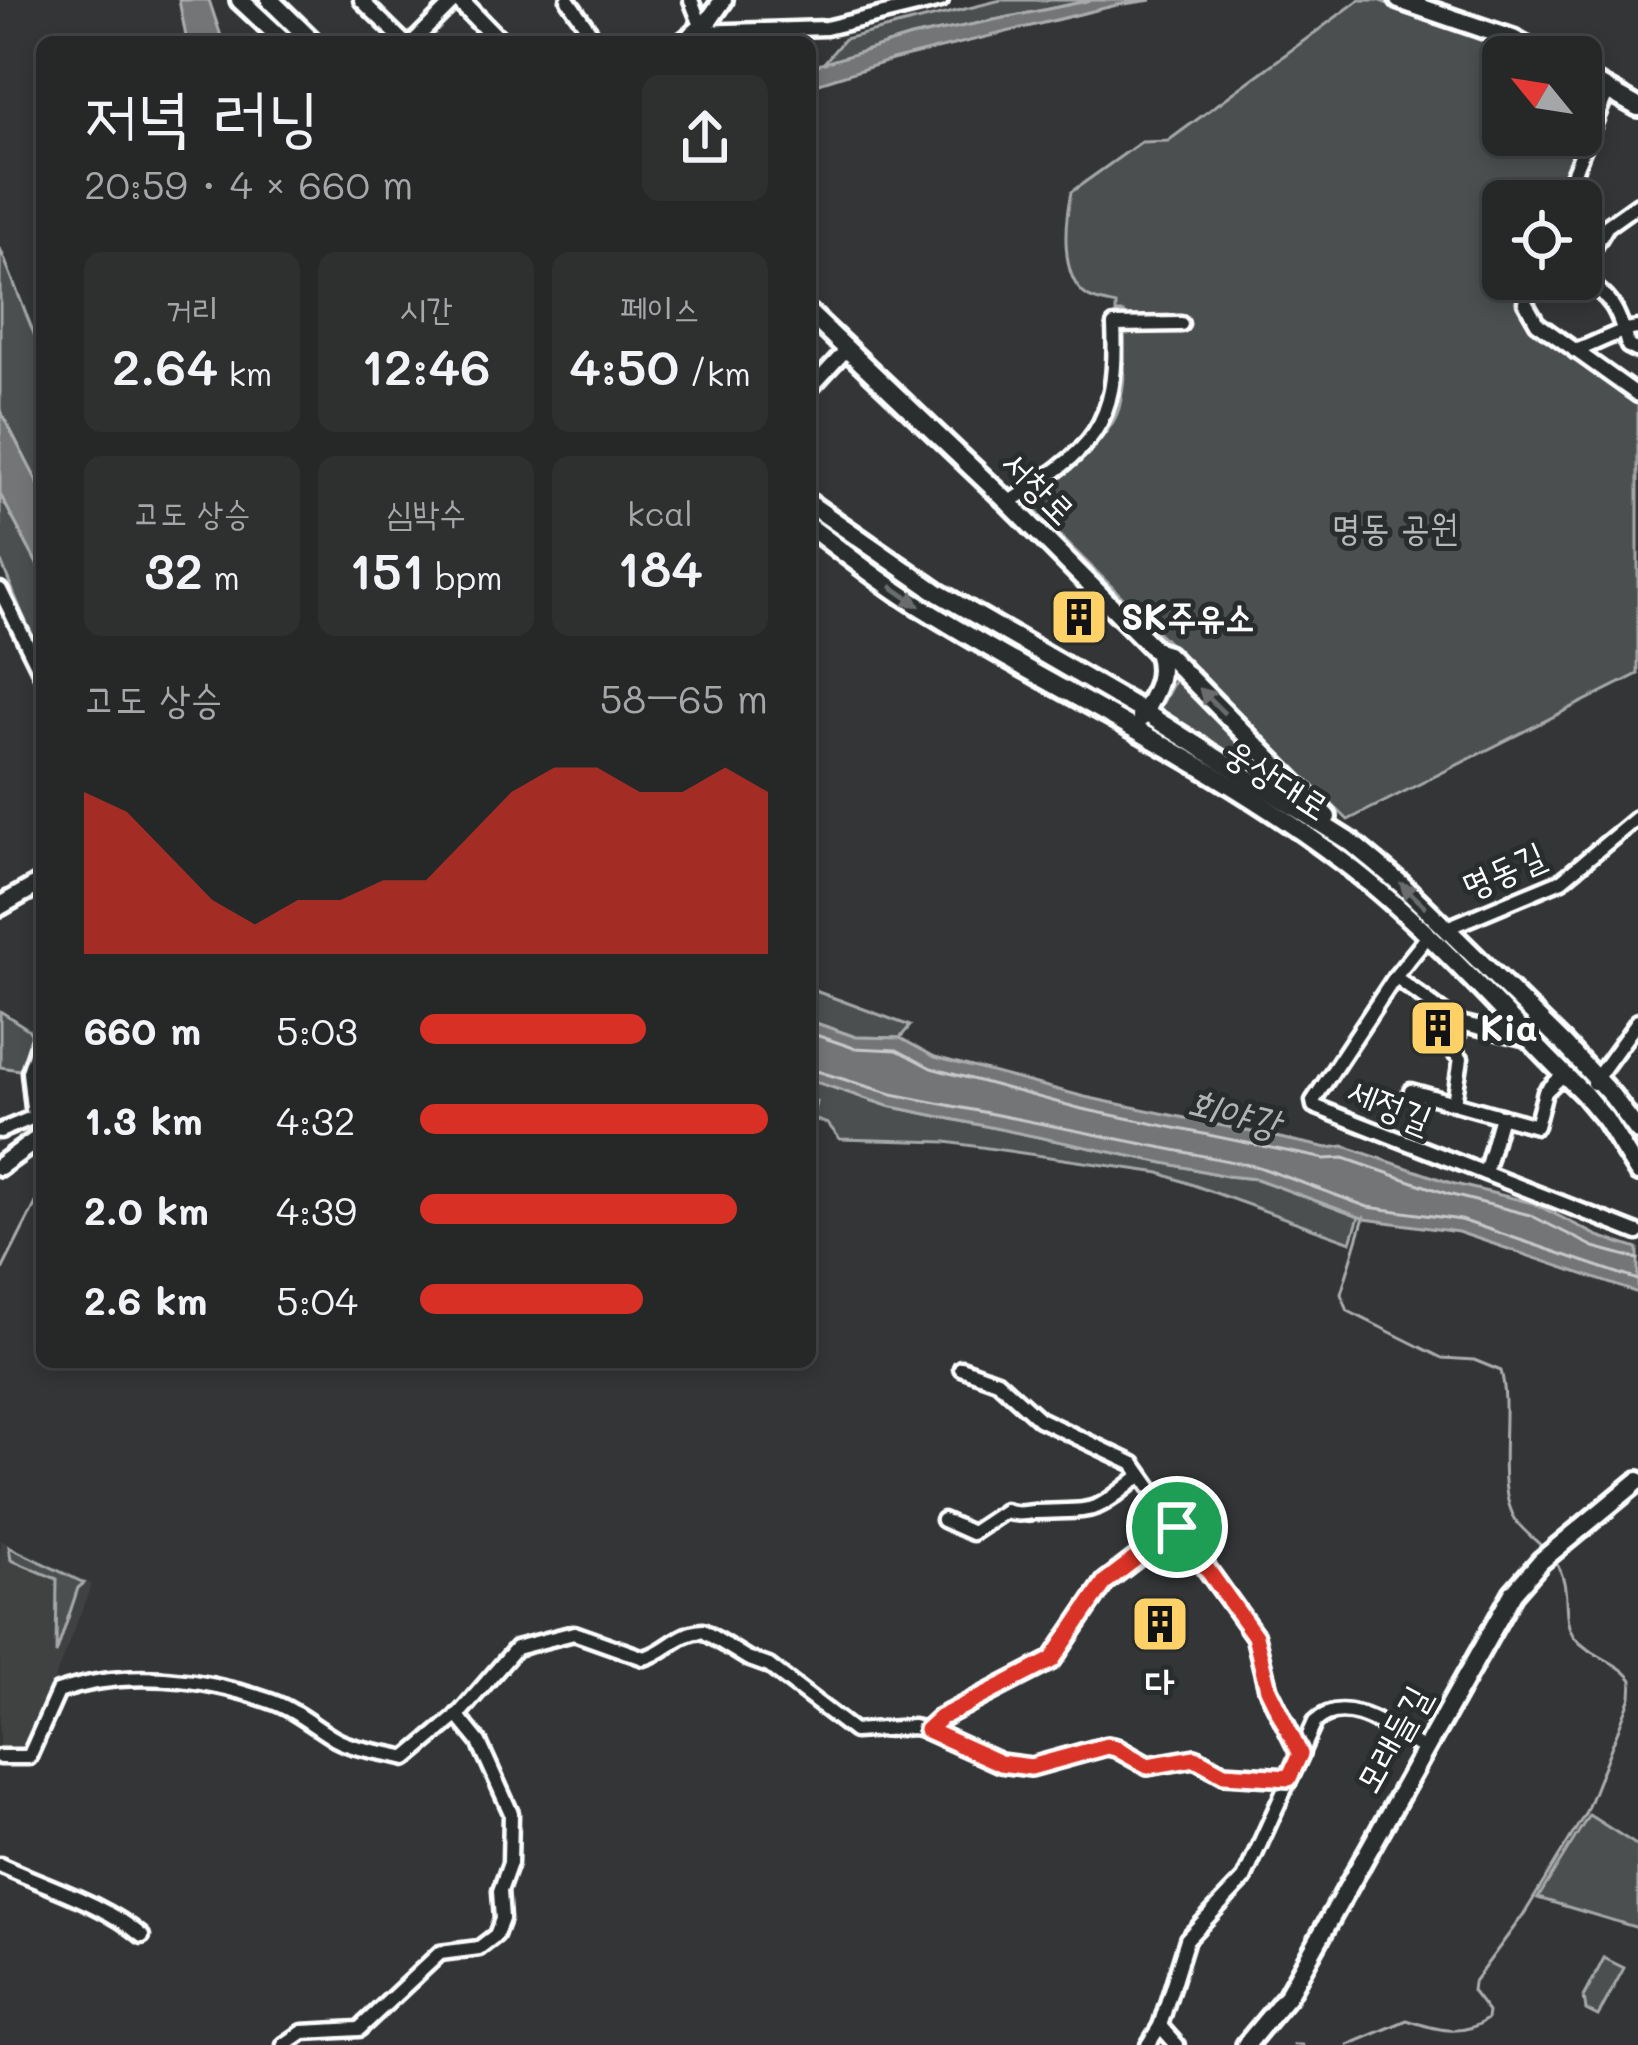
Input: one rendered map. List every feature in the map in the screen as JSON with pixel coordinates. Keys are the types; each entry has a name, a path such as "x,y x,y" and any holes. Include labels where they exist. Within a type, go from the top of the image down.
{"main road":[{"path":"240,0 279,36"},
{"path":"270,0 307,36"},
{"path":"457,0 494,36"},
{"path":"1400,0 1504,36"},
{"path":"1602,87 1638,107"},
{"name":"서창로","path":"816,319 1009,502 1157,652 1167,656 1353,844"},
{"name":"웅상대로","path":"816,508 938,593 1144,712 1353,844 1447,928 1596,1078 1638,1132"},
{"name":"웅상대로","path":"816,531 927,611 1135,730 1323,847 1428,936 1584,1094 1638,1172"},
{"path":"1135,730 1160,682 1163,668 1157,652"},
{"path":"1123,700 1142,697 1160,682"},
{"path":"0,906 36,885"},
{"path":"0,1166 36,1140"},
{"name":"모래들길","path":"1246,2045 1287,1996 1499,1613 1541,1561 1634,1488"}],"street":[{"path":"361,0 402,36"},
{"path":"416,36 457,0"},
{"path":"568,0 593,36"},
{"path":"691,0 704,24 724,32 826,28 941,0"},
{"path":"1571,180 1608,90"},
{"path":"1602,234 1638,204"},
{"path":"1602,291 1631,329"},
{"path":"1525,300 1528,313 1638,395"},
{"path":"1009,502 1070,463 1099,428 1115,376 1114,325 1181,323"},
{"path":"1575,351 1631,329"},
{"path":"1631,329 1628,346 1638,351"},
{"path":"816,383 848,348"},
{"path":"0,590 36,663"},
{"name":"명동길","path":"1447,928 1562,880 1638,817"},
{"name":"세정길","path":"1428,936 1394,977 1314,1106 1638,1233"},
{"path":"1394,977 1460,1023 1528,1039"},
{"path":"1584,1094 1638,1021"},
{"path":"1454,1103 1461,1058 1455,1053 1460,1023"},
{"path":"0,1131 34,1117 29,1072 36,1050"},
{"path":"1411,1091 1536,1126 1545,1092 1564,1074"},
{"path":"1485,1173 1502,1116"},
{"path":"961,1368 997,1381 1039,1419 1134,1464 1255,1636 1268,1689 1300,1754"},
{"path":"943,1520 972,1533 1005,1511 1079,1514 1105,1505 1141,1474"},
{"path":"927,1730 940,1718 1052,1660 1105,1582 1177,1527"},
{"path":"0,1757 29,1757 58,1692 80,1684 170,1677 271,1701 339,1742 407,1758 458,1715 516,1648 574,1633 644,1658 656,1655 679,1637 703,1631 770,1666 854,1731 913,1727 1000,1763 1031,1767 1107,1746 1148,1766 1195,1758 1224,1774 1289,1778"},
{"path":"1148,2045 1160,2026 1187,1939 1244,1879 1315,1722 1335,1709 1360,1715 1424,1749"},
{"path":"284,2045 303,2032 359,2029 440,1953 478,1948 496,1935 502,1919 500,1892 510,1863 511,1813 479,1742 458,1715"},
{"path":"0,1865 117,1915 142,1936"},
{"path":"1160,2026 1177,2045"}],"shaded area":[{"path":"0,1540 92,1584 27,1749 0,1749"}],"green space":[{"path":"1001,0 1092,0 911,37 823,64 844,39"},
{"name":"명동 공원","path":"1359,0 1378,0 1482,41 1482,156 1574,156 1564,180 1482,180 1482,300 1521,300 1520,310 1536,332 1638,403 1638,674 1348,820 1027,503 1080,461 1104,435 1119,408 1123,385 1124,313 1116,313 1116,305 1087,296 1068,262 1071,192 1141,142 1168,141"},
{"path":"0,248 36,339 36,479 0,410"},
{"path":"0,494 36,562 36,647 0,559"},
{"path":"1178,674 1287,786 1285,788 1158,712"},
{"path":"816,991 910,1026 900,1038 856,1037 816,1023"},
{"path":"0,1011 28,1029 35,1040 26,1071 0,1067"},
{"path":"816,1082 888,1106 1257,1179 1359,1217 1351,1242 1160,1173 946,1142 840,1139 828,1124 816,1120"},
{"path":"9,1547 84,1583 78,1588 56,1654 57,1579 11,1560"},
{"path":"1589,1815 1638,1846 1638,1928 1538,1898"},
{"path":"1604,1958 1624,1968 1598,2016 1586,2010 1584,1997"}],"water":[{"path":"179,0 209,0 221,36 186,36"},
{"path":"1092,0 1152,0 892,60 816,84 816,65 911,37"},
{"path":"0,410 36,479 36,562 0,494"},
{"path":"816,1023 856,1037 900,1038 935,1057 1085,1097 1328,1148 1344,1146 1451,1183 1533,1203 1598,1236 1638,1249 1638,1293 1458,1232 1365,1219 1257,1179 888,1106 816,1082"}],"waterway":[{"path":"0,1274 36,1203"},
{"path":"1364,1217 1341,1294 1348,1311 1442,1358 1474,1360 1501,1371 1510,1508 1521,1527 1545,1550"},
{"path":"1348,2045 1407,2020 1458,2030 1487,2019 1488,2012 1472,1991 1473,1983 1526,1911 1585,1814 1631,1697 1632,1680 1575,1638 1564,1582 1555,1562"},
{"path":"1294,2045 1302,2045"}],"place":[{"name":"SK주유소","path":"1079,617"},
{"name":"Kia","path":"1438,1028"},
{"name":"다","path":"1160,1624"}],"route":[{"path":"1177,1527 1255,1636 1268,1689 1300,1754 1289,1778 1224,1774 1195,1758 1148,1766 1107,1746 1031,1767 1000,1763 927,1730 940,1718 1052,1660 1105,1582 1177,1527"}],"water label":[{"name":"회야강","path":"1234,1113"}]}
